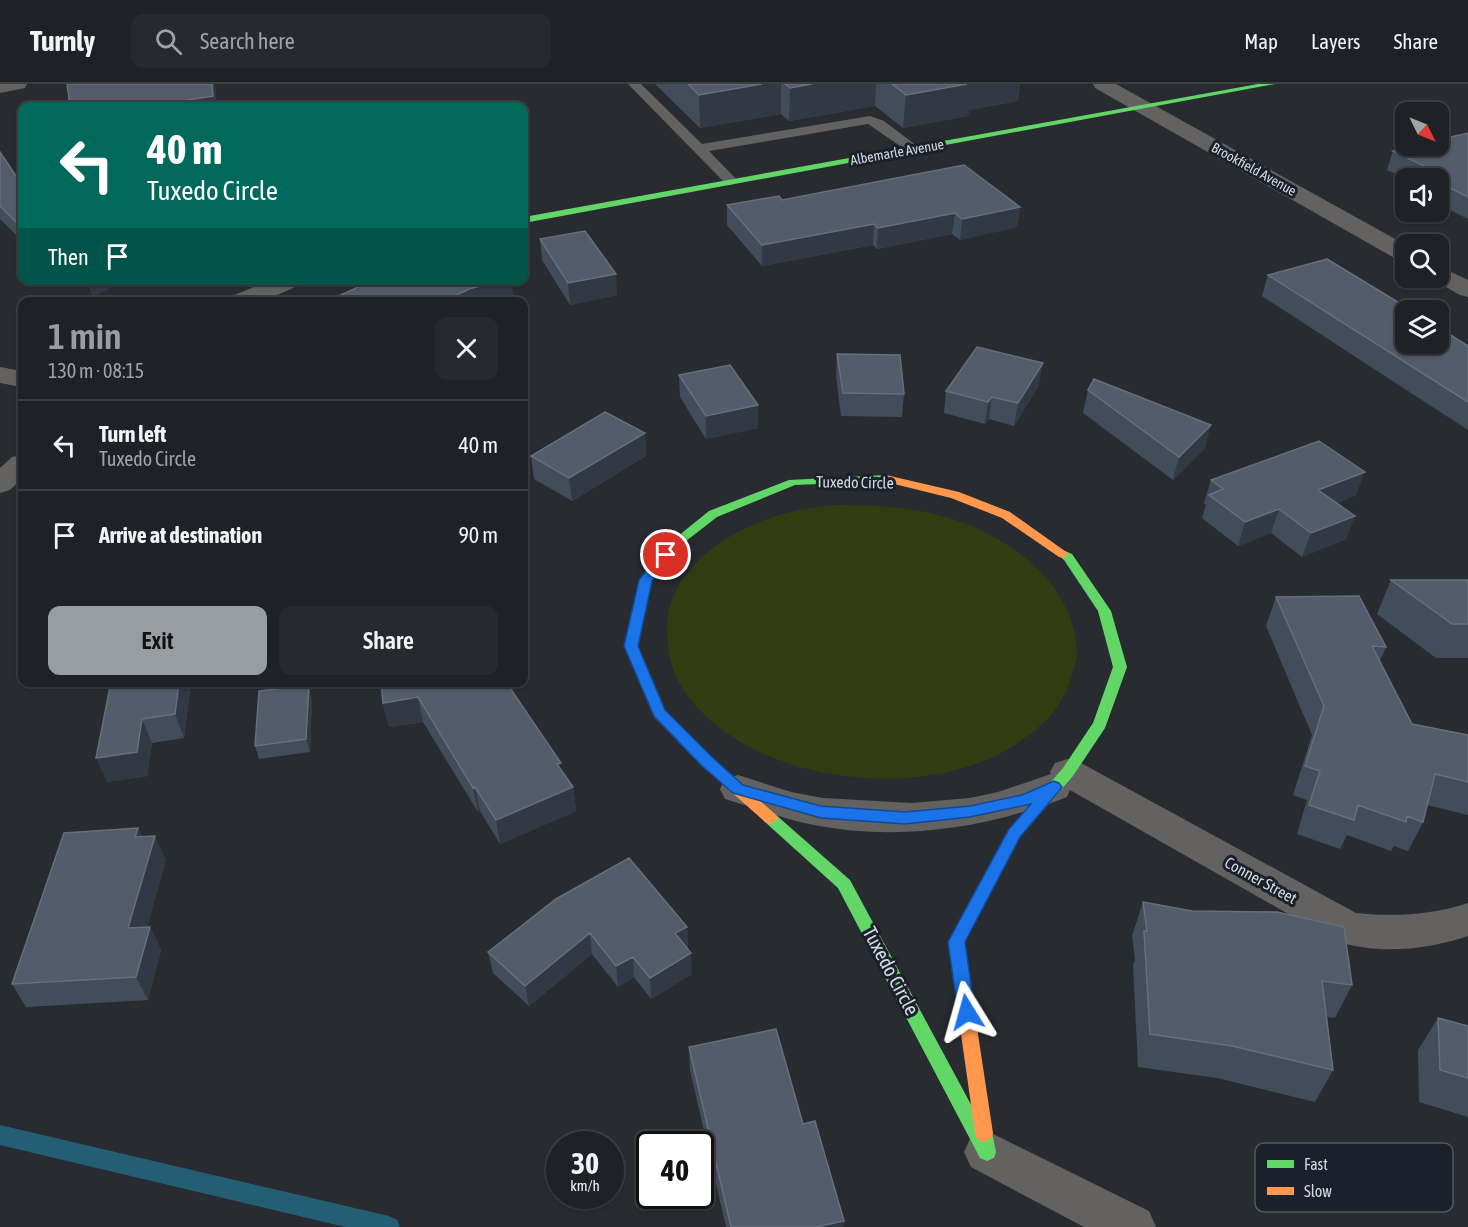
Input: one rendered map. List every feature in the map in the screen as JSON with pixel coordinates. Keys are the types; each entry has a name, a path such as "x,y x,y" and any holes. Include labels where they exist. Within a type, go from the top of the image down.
{"street":[{"path":"0,87 18,84"},
{"name":"Brookfield Avenue","path":"1102,84 1395,249"},
{"name":"Albemarle Avenue","path":"528,219 1271,84"},
{"path":"1449,279 1468,290"},
{"path":"251,297 280,285"},
{"path":"0,375 18,378"},
{"path":"0,484 18,467"},
{"name":"Tuxedo Circle","path":"886,479 955,495 1006,515 1068,557 1104,611 1120,666 1100,724 1061,779 1015,833 956,942 987,1152 844,884 706,761 659,712 631,646 646,580 676,542 713,514 793,482 886,479"},
{"name":"Tuxedo Circle","path":"738,789 821,812 905,818 970,812 1025,800 1061,779"},
{"name":"Conner Street","path":"1061,779 1350,929 1400,934 1447,927 1468,919"},
{"path":"987,1152 1132,1227"}],"lane":[{"path":"634,84 731,182"},
{"path":"698,149 870,120 914,149"}],"green space":[{"path":"835,505 908,509 958,521 1008,545 1030,562 1049,582 1064,604 1074,629 1077,656 1064,696 1043,723 1013,746 975,764 932,775 886,779 839,775 793,765 750,747 714,723 685,692 671,662 667,630 670,608 678,588 690,569 706,554 745,528 786,513"}],"building":[{"path":"67,84 212,84 213,96 175,102 69,102"},
{"path":"688,84 762,84 699,95"},
{"path":"785,84 812,84 790,88"},
{"path":"892,84 967,84 906,95"},
{"path":"1468,133 1468,197 1449,188 1449,168 1429,168 1403,156 1449,156 1449,137"},
{"path":"0,152 18,179 18,224 0,206"},
{"path":"964,165 1020,207 962,219 955,213 878,228 874,224 762,245 727,205 779,196 782,200"},
{"path":"585,231 616,274 568,283 540,239"},
{"path":"1327,259 1395,300 1395,354 1449,354 1449,334 1468,346 1468,402 1268,275"},
{"path":"362,285 483,285 452,297 337,297"},
{"path":"977,347 1043,363 1018,403 992,397 988,402 946,391"},
{"path":"837,354 900,355 904,394 843,393"},
{"path":"730,365 758,405 706,416 679,375"},
{"path":"1094,379 1211,425 1179,457 1088,390"},
{"path":"605,412 645,433 569,478 531,456"},
{"path":"1319,441 1365,472 1318,490 1355,516 1311,533 1279,509 1245,522 1209,495 1223,489 1211,480"},
{"path":"1391,580 1468,580 1468,624 1452,624"},
{"path":"1359,596 1386,647 1372,646 1412,724 1468,735 1468,782 1435,774 1423,822 1407,816 1406,822 1358,805 1354,820 1309,805 1320,771 1305,766 1324,706 1276,597"},
{"path":"110,687 178,687 175,714 142,719 137,752 96,758"},
{"path":"309,687 306,739 255,746 259,691"},
{"path":"381,687 511,687 561,763 557,764 573,787 496,820 475,787 473,788 418,697 383,703"},
{"path":"138,828 135,837 155,836 128,928 150,927 136,977 12,984 64,833"},
{"path":"629,858 687,927 675,933 691,953 650,978 633,957 616,966 590,933 525,986 488,952 556,899"},
{"path":"1143,902 1192,911 1277,912 1344,927 1352,985 1322,981 1333,1070 1232,1046 1150,1034 1144,931 1147,931"},
{"path":"1438,1018 1468,1026 1468,1078 1440,1070"},
{"path":"776,1029 803,1124 815,1121 844,1221 816,1227 731,1227 714,1154 714,1131 709,1131 689,1047"}],"waterway":[{"path":"0,1135 389,1227"}],"traffic: fast":[{"path":"528,219 1271,84"},
{"path":"673,545 713,514 793,482 886,479"},
{"path":"988,883 1015,833 1068,772 1100,724 1120,667 1104,611 1068,557 1063,554"},
{"path":"770,818 844,884 987,1152 984,1133"}],"traffic: slow":[{"path":"886,479 955,495 1006,515 1063,554"},
{"path":"673,545 646,580 631,646 659,713 706,761 770,818"},
{"path":"984,1133 956,942 988,883"}],"route":[{"path":"666,555 646,580 631,646 659,712 706,761 738,789 821,812 905,818 970,812 1025,800 1054,787 1015,833 956,942 967,1012"}]}
